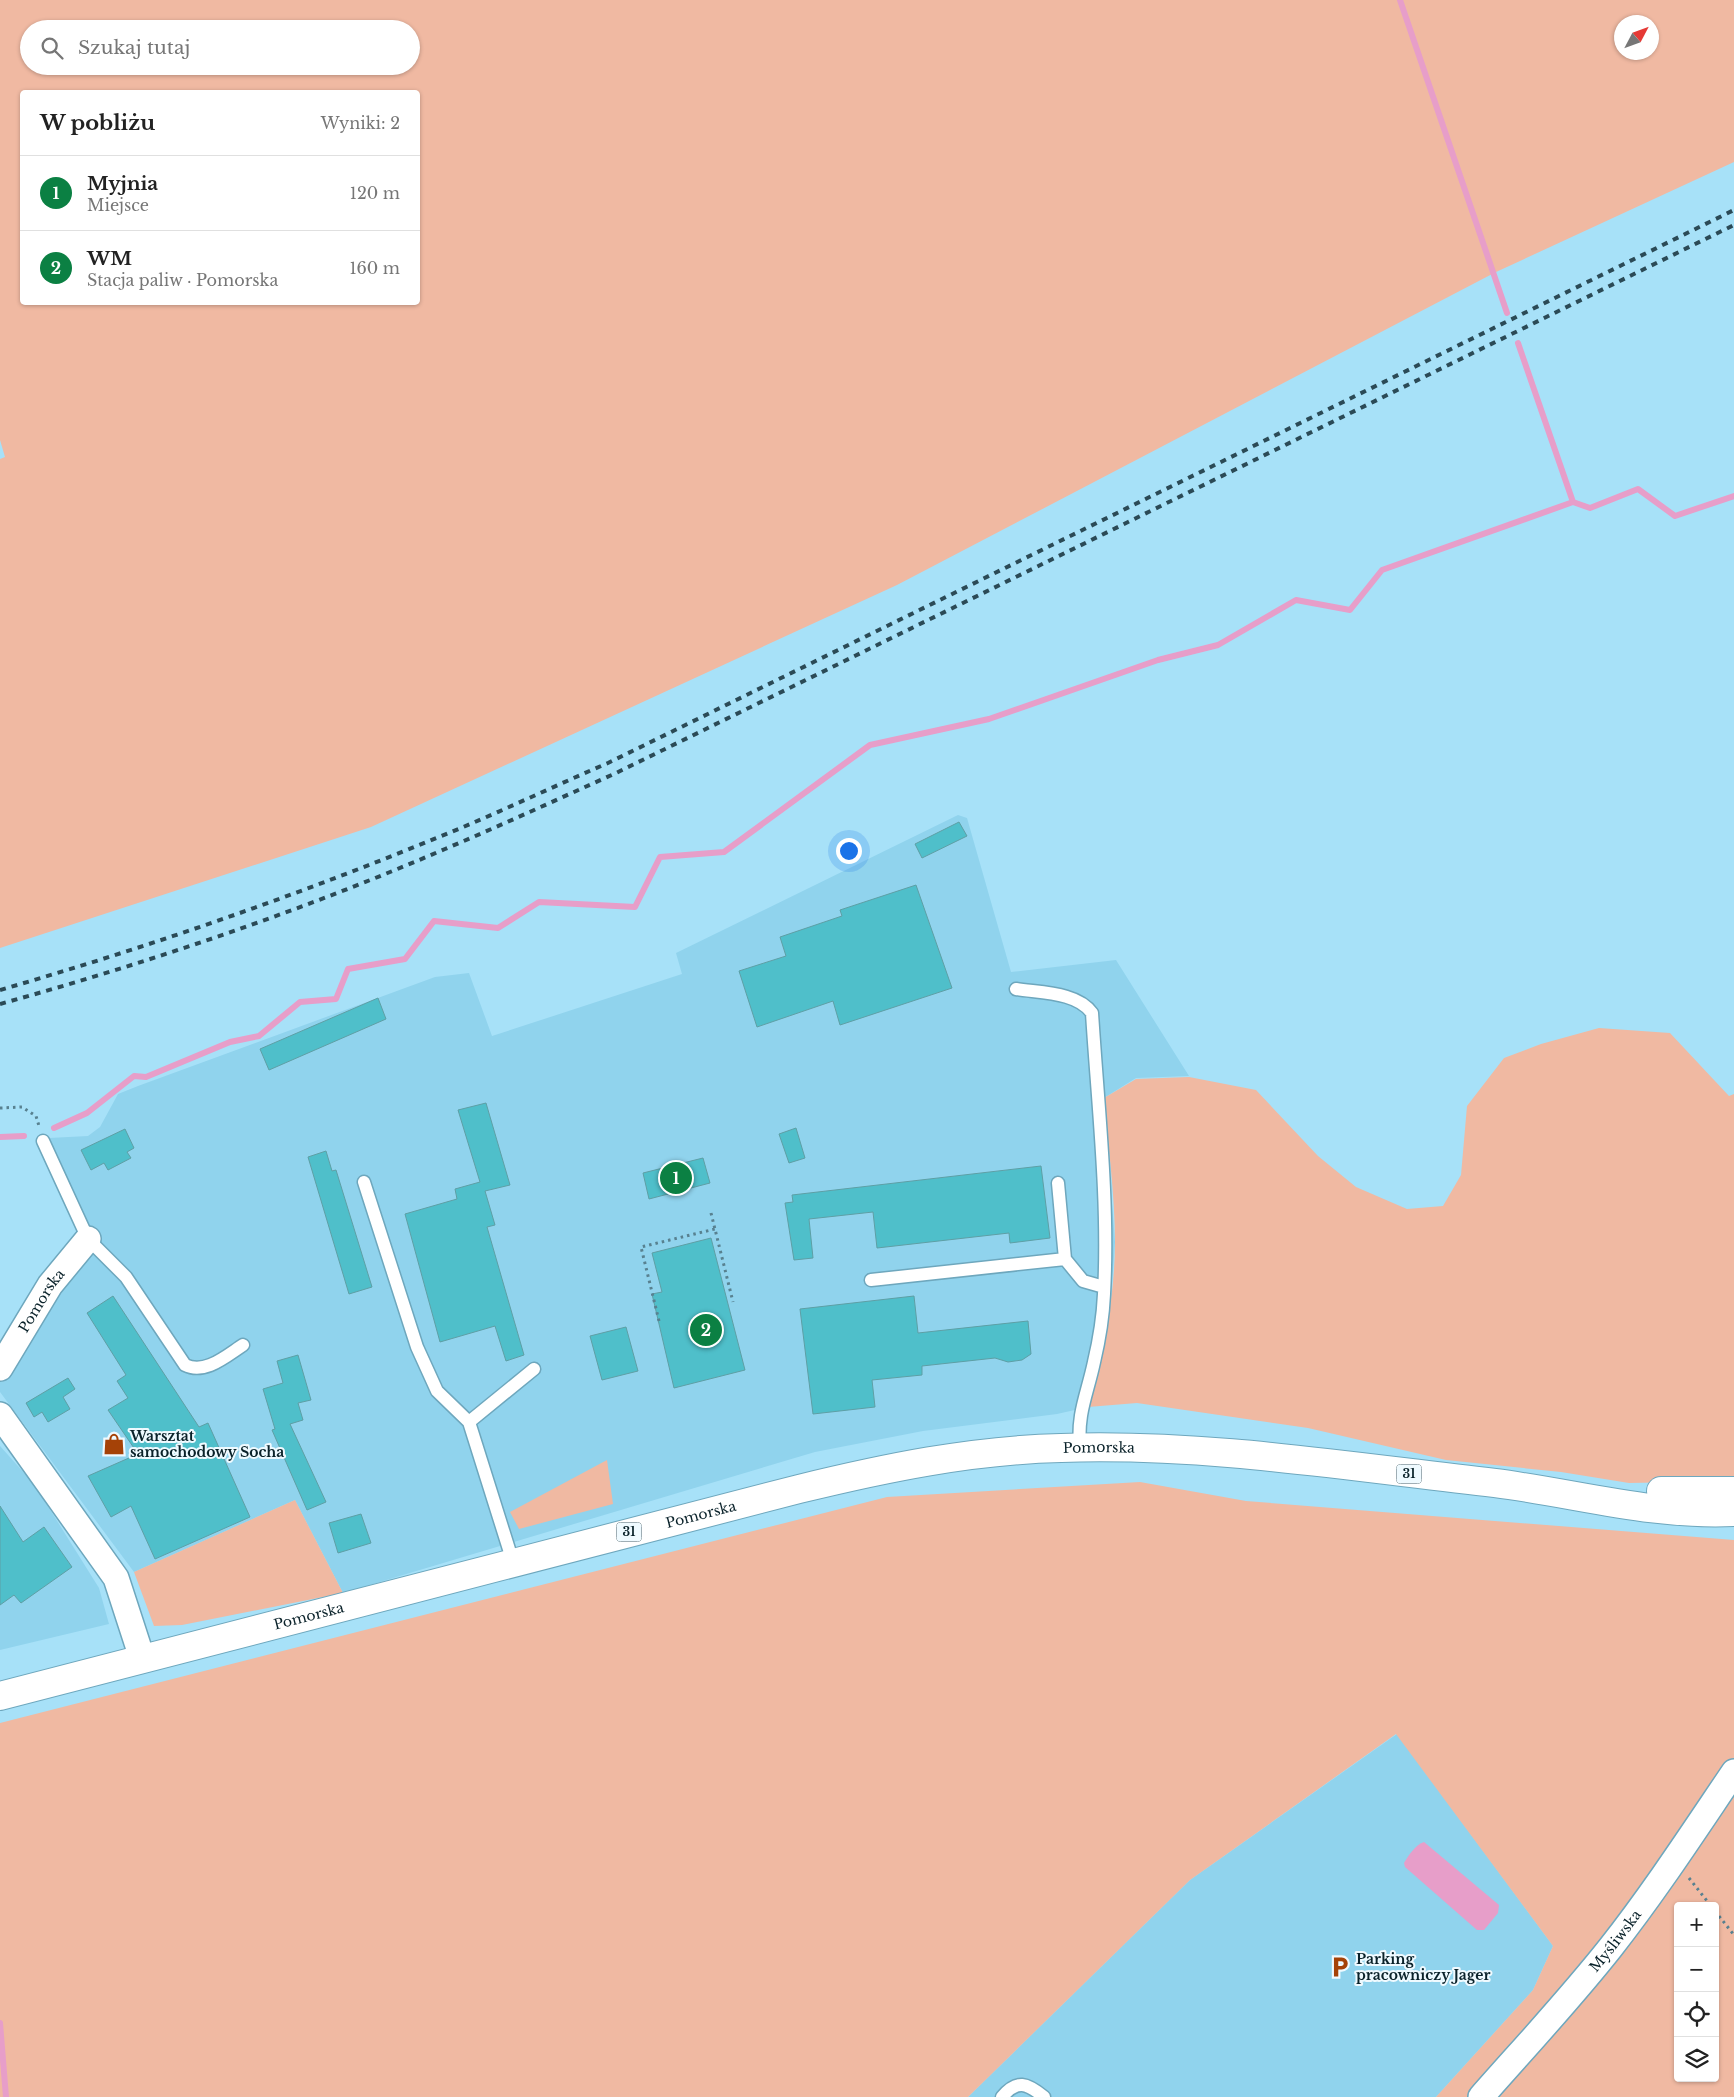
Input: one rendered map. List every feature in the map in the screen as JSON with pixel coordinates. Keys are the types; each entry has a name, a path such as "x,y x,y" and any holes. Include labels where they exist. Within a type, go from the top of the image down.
{"main road":[{"name":"Pomorska","path":"0,1696 772,1495 884,1469 977,1454 1080,1447 1194,1450 1549,1490"},
{"name":"31","path":"1549,1490 1734,1492"},
{"name":"31","path":"1549,1490 1619,1504 1700,1512 1734,1512"}],"street":[{"name":"Pomorska","path":"0,1368 50,1285 88,1239"},
{"path":"0,1414 116,1578 142,1658"},
{"name":"Myśliwska","path":"1481,2097 1577,1989 1674,1860 1734,1772"}],"lane":[{"path":"1016,989 1072,998 1087,1005 1092,1013 1105,1198 1104,1287 1094,1361 1078,1423 1080,1447"},
{"path":"43,1141 88,1239 126,1277 185,1365 194,1370 205,1367 243,1345"},
{"path":"364,1182 420,1355 436,1391 469,1422 513,1562"},
{"path":"1058,1183 1065,1259 1083,1281 1104,1287"},
{"path":"871,1280 1065,1259"},
{"path":"469,1422 534,1369"},
{"path":"1002,2097 1009,2088 1021,2084 1032,2087 1044,2097"}],"path":[{"path":"0,1108 22,1107 36,1116 43,1141"},
{"path":"711,1213 734,1302"},
{"path":"659,1321 641,1248 715,1229"},
{"path":"1674,1860 1708,1902"},
{"path":"1719,1916 1734,1934"}],"shaded area":[{"path":"0,0 1734,0 1734,162 1496,272 897,585 371,827 0,948 0,459 5,457 0,440"},
{"path":"958,815 967,818 1011,972 1116,960 1189,1076 1136,1078 1104,1098 1115,1242 1111,1300 1100,1366 1088,1407 1057,1414 923,1431 815,1452 343,1593 295,1500 134,1572 0,1392 0,1380 52,1286 93,1239 49,1138 88,1136 100,1127 118,1094 435,977 469,973 492,1036 682,974 676,953"},
{"path":"1599,1028 1670,1033 1729,1096 1734,1094 1734,1481 1629,1483 1561,1472 1446,1460 1308,1428 1137,1403 1088,1407 1099,1367 1113,1284 1114,1206 1104,1098 1136,1079 1189,1077 1256,1090 1318,1156 1356,1187 1407,1209 1443,1206 1461,1175 1467,1106 1504,1058 1541,1044"},
{"path":"0,1446 34,1484 99,1588 109,1624 0,1650"},
{"path":"607,1460 613,1504 519,1529 510,1512"},
{"path":"1140,1482 1246,1501 1734,1540 1734,2097 1436,2097 1533,1990 1553,1946 1396,1734 1190,1880 968,2097 0,2097 0,1723 887,1497"},
{"path":"295,1500 343,1593 182,1625 154,1626 134,1572"},
{"path":"1397,1734 1553,1946 1533,1990 1436,2097 968,2097 1190,1880"},
{"path":"1424,1842 1499,1905 1498,1913 1484,1930 1477,1930 1405,1867 1404,1863 1410,1854 1418,1845"}],"building":[{"path":"959,822 967,836 922,858 915,844"},
{"path":"916,885 952,988 840,1025 833,1001 757,1027 739,971 786,956 780,937 842,916 840,910"},
{"path":"378,998 386,1019 269,1070 260,1049"},
{"path":"486,1103 510,1185 485,1191 495,1225 487,1227 524,1355 506,1361 495,1326 440,1342 405,1214 457,1199 455,1189 480,1182 458,1110"},
{"path":"796,1128 805,1158 789,1163 779,1134"},
{"path":"125,1129 134,1148 127,1152 131,1158 108,1170 104,1163 91,1170 81,1150"},
{"path":"326,1151 332,1171 336,1170 372,1287 349,1294 308,1157"},
{"path":"703,1158 710,1183 649,1199 643,1173"},
{"path":"1041,1166 1050,1238 1010,1243 1009,1233 877,1248 873,1212 809,1219 813,1258 794,1260 785,1203 793,1202 792,1195"},
{"path":"711,1238 745,1370 674,1388 652,1294 662,1292 652,1253"},
{"path":"113,1296 199,1427 208,1423 250,1517 155,1559 131,1506 111,1517 88,1476 138,1454 108,1410 128,1398 117,1381 126,1375 87,1313"},
{"path":"914,1296 918,1333 1028,1321 1031,1354 1022,1360 1008,1362 995,1358 922,1366 922,1375 872,1380 875,1407 813,1414 800,1309"},
{"path":"626,1327 638,1371 602,1380 590,1336"},
{"path":"298,1355 311,1400 298,1403 303,1420 290,1424 326,1502 307,1510 272,1430 275,1429 263,1389 283,1383 277,1361"},
{"path":"68,1378 75,1389 63,1397 70,1409 48,1422 42,1412 34,1417 26,1403"},
{"path":"0,1506 23,1542 44,1527 72,1567 21,1603 14,1595 0,1605"},
{"path":"361,1514 371,1543 338,1553 329,1523"}],"waterway":[{"path":"1400,0 1507,313"},
{"path":"54,1128 87,1113 134,1076 146,1077 230,1042 259,1036 300,1002 336,999 348,969 405,959 434,921 498,928 539,902 635,907 660,857 724,852 870,745 989,719 1158,660 1218,645 1296,600 1350,610 1382,570 1573,502 1518,343"},
{"path":"1573,502 1590,508 1638,489 1675,516 1734,496"},
{"path":"0,1137 24,1136"},
{"path":"0,2023 6,2097"}],"railway":[{"path":"0,990 56,974 221,920 331,880 460,828 608,763 1734,210"},
{"path":"0,1004 113,971 281,914 391,872 530,812 614,774 1734,225"}],"place":[{"name":"Myjnia","path":"676,1178"},
{"name":"WM","path":"706,1330"},
{"name":"Warsztat samochodowy Socha","path":"114,1444"},
{"name":"Parking pracowniczy Jager","path":"1340,1967"}]}
